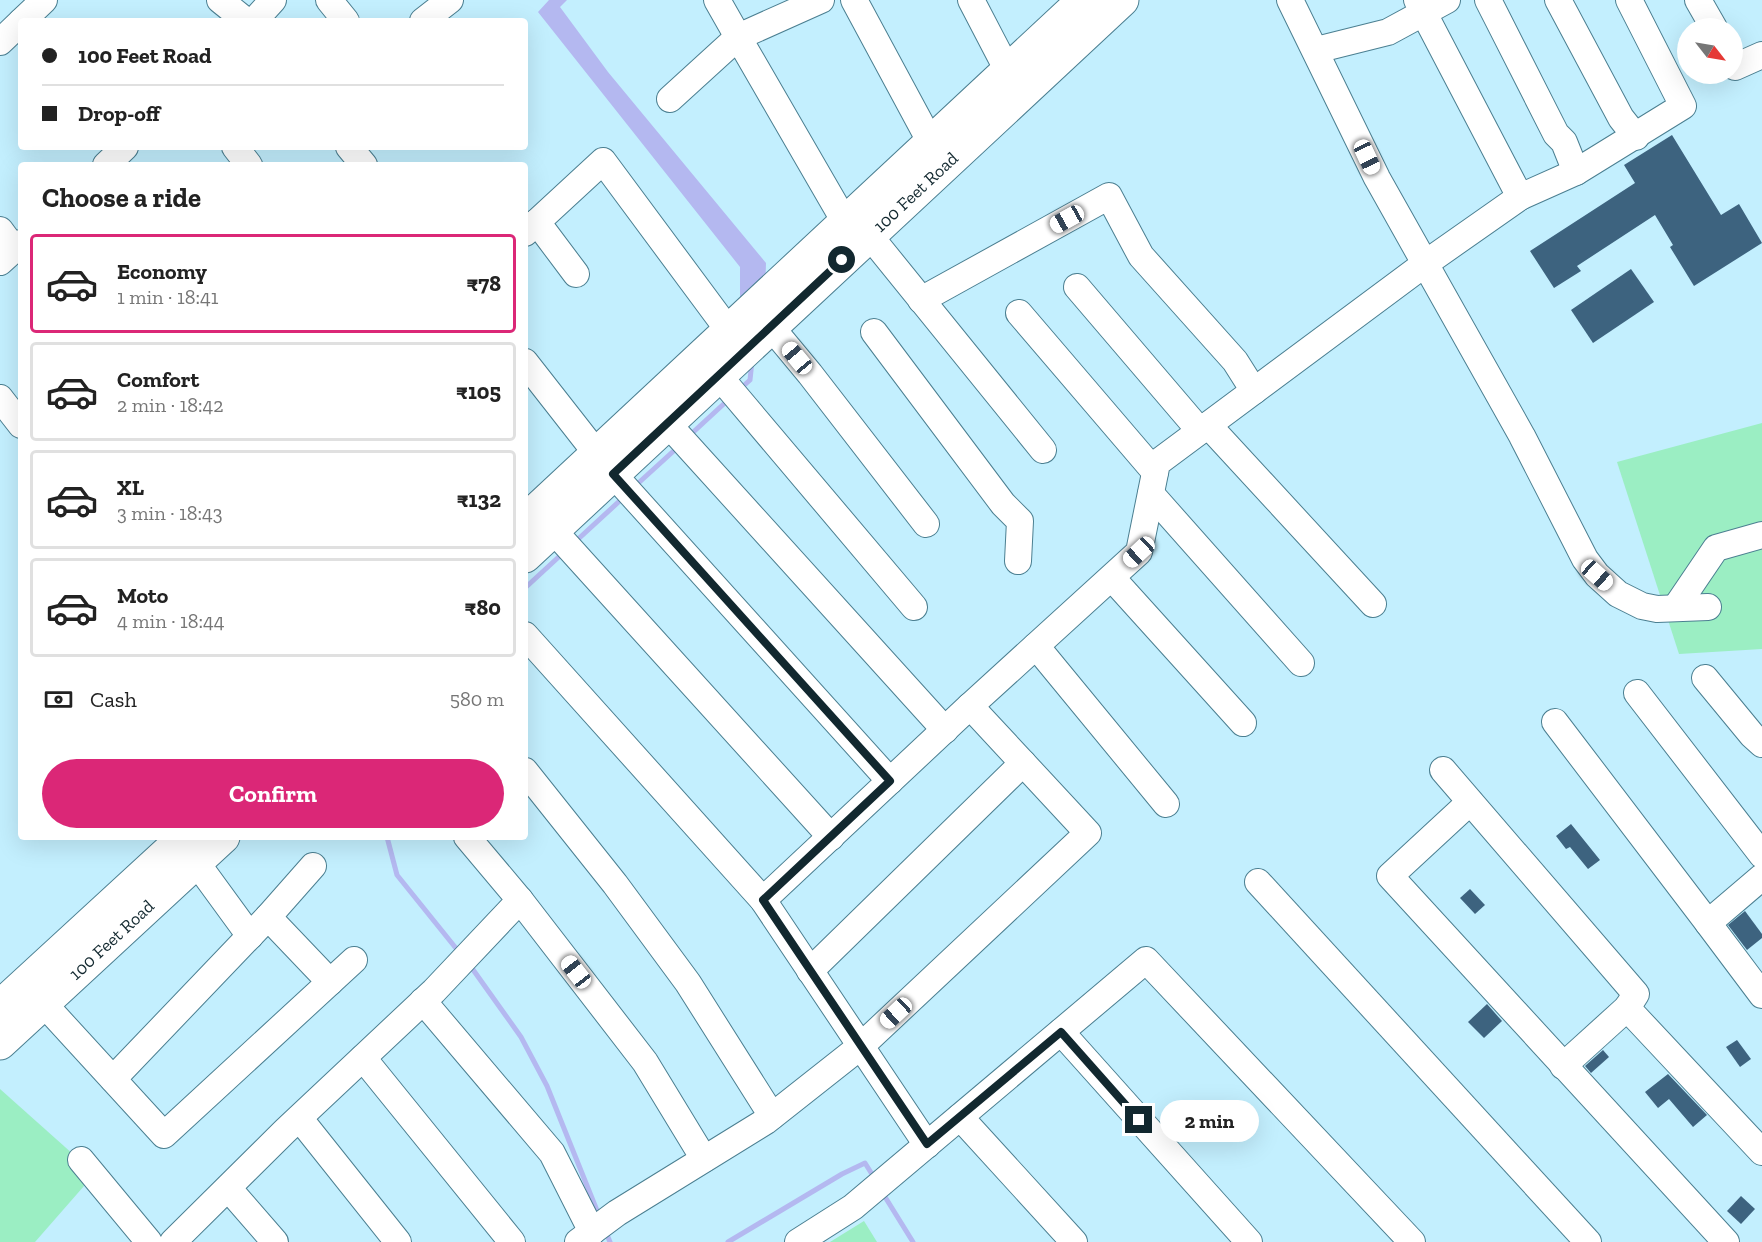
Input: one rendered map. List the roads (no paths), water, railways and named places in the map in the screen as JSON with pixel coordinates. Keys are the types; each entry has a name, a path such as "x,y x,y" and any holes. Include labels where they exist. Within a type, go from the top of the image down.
{"main road":[{"name":"100 Feet Road","path":"528,544 535,515 605,464 667,423 710,366 729,331 800,282 857,229 1122,0"},
{"name":"100 Feet Road","path":"857,229 930,143 1008,71 1076,3"},
{"name":"100 Feet Road","path":"605,464 710,366 771,327 800,282"},
{"name":"100 Feet Road","path":"0,1007 191,849 215,840"},
{"name":"100 Feet Road","path":"0,1043 44,1004 191,849"}],"street":[{"path":"20,18 44,0"},
{"path":"220,0 242,18"},
{"path":"257,18 273,0"},
{"path":"329,0 344,18"},
{"path":"717,0 857,229 921,300 1043,450"},
{"path":"670,99 738,37 820,0"},
{"path":"854,0 930,143"},
{"path":"971,0 1008,71"},
{"path":"1290,0 1377,178 1522,436 1585,559 1597,575 1618,594 1642,606 1657,609 1708,607"},
{"path":"1316,50 1388,32 1420,6 1447,0"},
{"path":"1488,0 1556,134 1564,142 1576,172"},
{"path":"1558,0 1621,118 1636,137"},
{"path":"763,900 1139,552 1157,464 1426,263 1520,197 1576,172 1683,106 1629,0"},
{"path":"1698,0 1708,18"},
{"path":"1420,6 1520,197"},
{"path":"1743,63 1762,55"},
{"path":"237,150 247,162"},
{"path":"352,150 362,162"},
{"path":"576,273 531,228 603,161 729,331"},
{"path":"921,300 1109,196 1141,256 1235,361 1254,391"},
{"path":"1077,287 1204,428 1373,604"},
{"path":"1019,313 1153,483 1301,663"},
{"path":"771,327 926,524"},
{"path":"874,332 1003,504 1020,521 1018,561"},
{"path":"528,366 605,464 890,781"},
{"path":"710,366 914,607"},
{"path":"0,398 18,421"},
{"path":"667,423 945,730"},
{"path":"535,515 831,837"},
{"path":"1676,607 1716,548 1762,535"},
{"path":"1112,578 1243,723"},
{"path":"528,638 763,900 927,1144"},
{"path":"1036,646 1166,804"},
{"path":"1705,678 1762,744"},
{"path":"1636,693 1762,855"},
{"path":"423,1001 552,1152 585,1237 617,1213 772,1116 861,1046 1088,833 970,706"},
{"path":"1554,722 1762,995"},
{"path":"810,971 1023,763"},
{"path":"1443,770 1636,994 1627,1008 1563,1066"},
{"path":"528,775 615,884 688,983 772,1116"},
{"path":"1470,801 1390,876 1726,1242"},
{"path":"470,840 520,900 645,1062 704,1159"},
{"path":"191,849 250,936"},
{"path":"113,1079 268,917 313,866"},
{"path":"1708,922 1762,877"},
{"path":"1258,882 1588,1242"},
{"path":"173,1242 285,1131 423,1001 520,900"},
{"path":"268,917 330,982"},
{"path":"44,1004 164,1135 354,960"},
{"path":"798,1242 853,1207 1146,960 1412,1242"},
{"path":"1627,1008 1762,1152"},
{"path":"1061,1032 1249,1242"},
{"path":"363,1058 512,1242"},
{"path":"960,1117 1074,1242"},
{"path":"300,1119 398,1242"},
{"path":"81,1160 149,1242"},
{"path":"228,1188 275,1242"}],"water":[{"path":"549,0 567,0 560,7 608,72 766,263 763,356 740,378 740,267 538,12"}],"waterway":[{"path":"740,389 750,380 752,361"},
{"path":"689,436 728,400"},
{"path":"634,487 678,447"},
{"path":"575,542 625,496"},
{"path":"528,585 563,553"},
{"path":"388,840 397,875 459,952"},
{"path":"469,964 521,1037 547,1086 600,1218"},
{"path":"728,1242 842,1174 865,1163 875,1179"},
{"path":"882,1192 913,1242"},
{"path":"605,1230 610,1242"}]}
